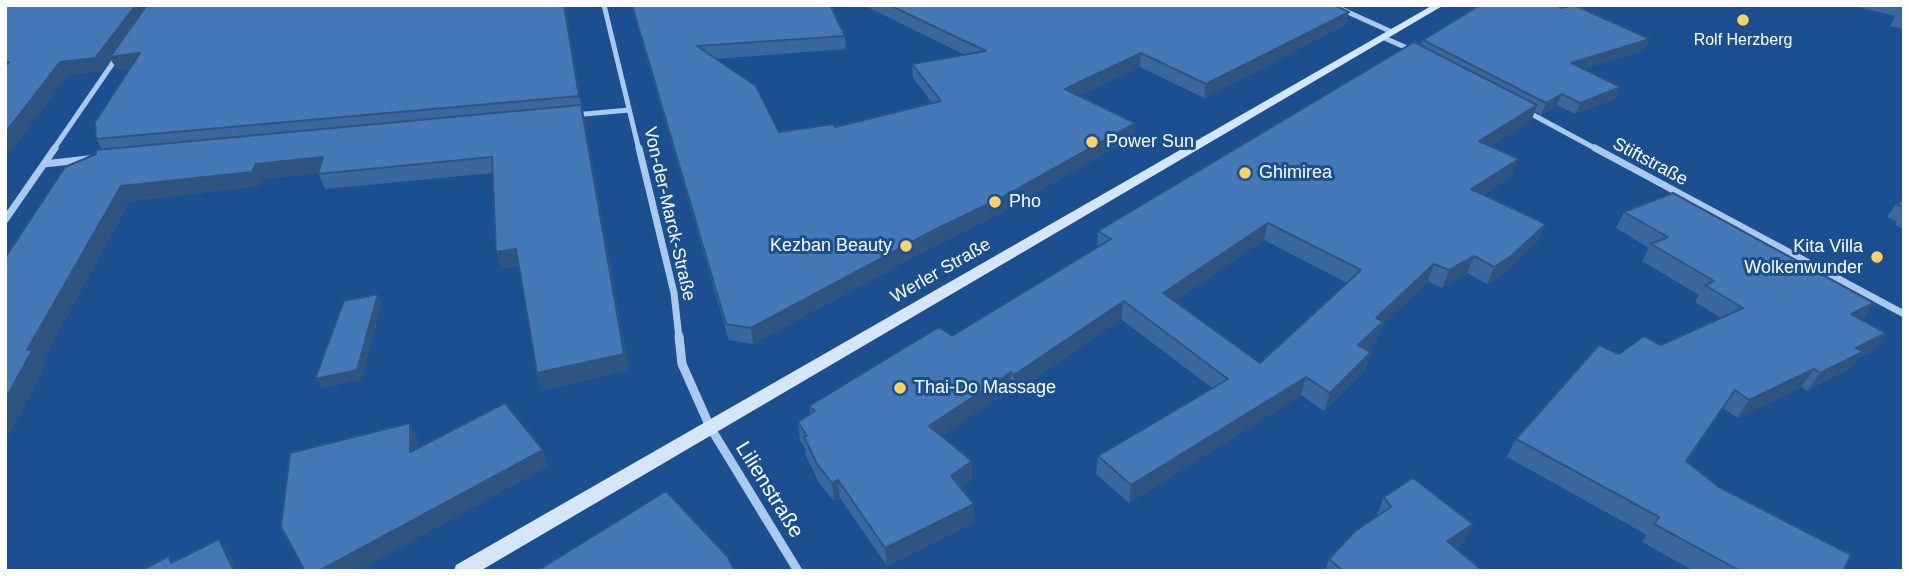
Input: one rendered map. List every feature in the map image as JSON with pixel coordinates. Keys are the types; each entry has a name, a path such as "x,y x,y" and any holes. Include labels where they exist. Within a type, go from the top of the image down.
{"main road":[{"name":"Werler Straße","path":"463,571 1440,5"}],"street":[{"name":"Von-der-Marck-Straße","path":"604,5 674,293 681,364 710,428"},
{"path":"1332,5 1417,52"},
{"path":"5,220 119,54"},
{"name":"Stiftstraße","path":"1514,105 1904,314"},
{"path":"561,116 629,110"},
{"path":"44,164 99,159"},
{"name":"Lilienstraße","path":"710,428 798,571"}],"building":[{"path":"5,5 136,5 95,58 60,62 5,133 5,66 9,62 5,62"},
{"path":"147,5 564,5 579,96 96,139 95,122 140,53 110,57"},
{"path":"632,5 830,5 845,36 697,46 756,86 779,132 833,124 835,127 941,101 912,64 986,51 889,5 1334,5 1349,12 1206,84 1141,53 1065,89 1135,123 999,199 936,229 751,328 726,324"},
{"path":"1480,5 1557,5 1561,8 1574,5 1650,39 1571,63 1621,87 1580,103 1562,94 1546,103 1423,40"},
{"path":"1414,42 1537,105 1479,141 1519,159 1471,189 1546,224 1511,256 1494,267 1474,256 1449,270 1434,264 1376,318 1383,322 1358,345 1371,352 1330,393 1306,377 1131,485 1098,456 1228,379 1124,301 1014,375 1011,372 929,426 972,461 951,476 974,504 885,548 838,480 832,483 817,464 804,437 807,436 798,422 815,411 809,406 939,327 952,336 1111,239 1098,231","holes":["1268,223 1361,270 1260,363 1163,293"]},
{"path":"581,105 624,354 537,373 516,249 496,252 492,157 318,174 323,157 256,164 252,172 121,186 27,350 33,349 5,400 5,258 65,167 96,154 96,150"},
{"path":"1673,193 1874,303 1851,314 1886,333 1856,348 1863,352 1820,373 1814,369 1749,400 1735,390 1686,461 1719,487 1851,555 1843,571 1740,571 1654,524 1659,517 1516,439 1599,345 1619,354 1644,336 1661,345 1743,308 1705,285 1714,281 1651,244 1668,237 1624,212"},
{"path":"378,294 357,370 315,379 344,301"},
{"path":"505,403 543,450 319,571 305,571 281,527 290,453 410,423 410,452"},
{"path":"1413,478 1473,524 1447,541 1483,571 1343,571 1329,559 1355,531 1391,507 1384,497"},
{"path":"666,491 728,557 735,571 537,571"},
{"path":"219,539 234,571 140,571 169,556 171,563"}],"place":[{"name":"Rolf Herzberg","path":"1743,20"},
{"name":"Power Sun","path":"1092,142"},
{"name":"Ghimirea","path":"1245,173"},
{"name":"Pho","path":"995,202"},
{"name":"Kezban Beauty","path":"906,246"},
{"name":"Kita Villa Wolkenwunder","path":"1877,257"},
{"name":"Thai-Do Massage","path":"900,388"}]}
